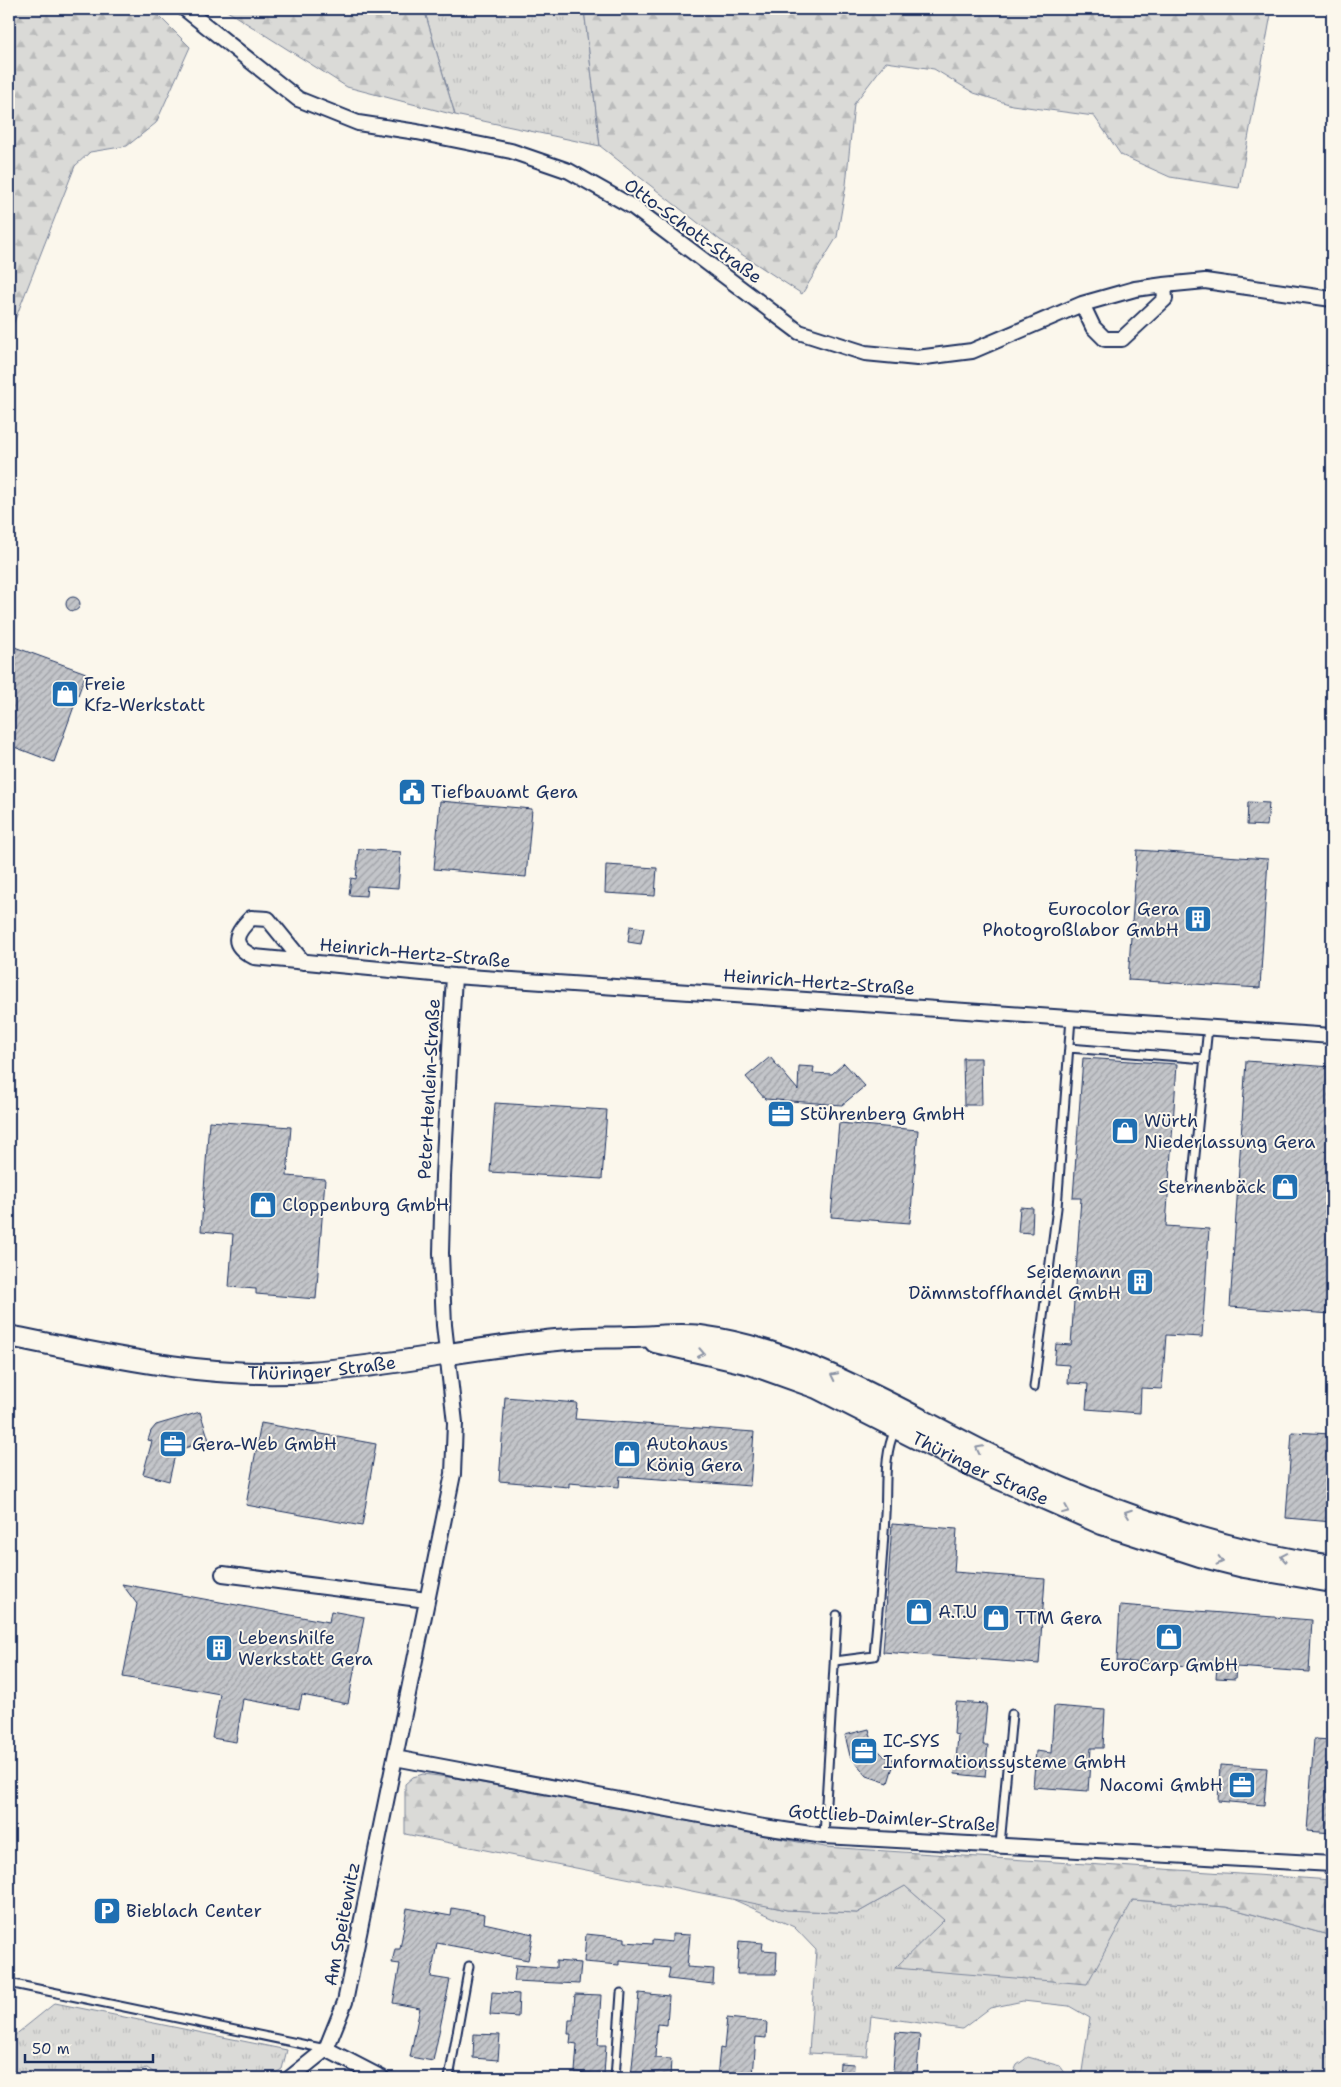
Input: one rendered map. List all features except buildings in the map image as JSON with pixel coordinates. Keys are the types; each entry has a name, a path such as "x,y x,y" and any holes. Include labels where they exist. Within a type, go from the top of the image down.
{"main road":[{"name":"Thüringer Straße","path":"9,1336 146,1364 231,1374 309,1372 568,1339 636,1337 750,1364 780,1374 900,1420 1066,1490 1161,1525 1255,1551 1332,1566"},
{"name":"Thüringer Straße","path":"900,1420 980,1470 1102,1524 1200,1556 1253,1569 1332,1582"}],"street":[{"name":"Otto-Schott-Straße","path":"186,9 298,100 358,123 417,132 511,152 569,171 633,207 799,332 865,353 917,358 972,351 1082,304 1135,289 1164,285 1205,281 1332,299"},
{"path":"1082,304 1093,328 1105,339 1122,339 1165,299 1164,285"},
{"name":"Heinrich-Hertz-Straße","path":"303,962 268,919 251,918 240,929 236,941 241,951 254,957 303,962 454,976 1332,1036"},
{"name":"Peter-Henlein-Straße","path":"427,1600 453,1474 455,1449 455,1423 441,1253 443,1176 454,976"},
{"path":"223,1574 427,1600"},
{"name":"Am Speitewitz","path":"290,2078 326,2049 345,2002 427,1600"},
{"name":"Gottlieb-Daimler-Straße","path":"395,1758 754,1825 824,1836 1332,1864"},
{"path":"326,2049 382,2078"}],"lane":[{"path":"1034,1387 1057,1208 1071,1018"},
{"path":"1192,1185 1208,1027"},
{"path":"1069,1048 1205,1059"},
{"path":"834,1661 874,1656 886,1513 887,1457 890,1441 900,1420"},
{"path":"824,1836 837,1615"},
{"path":"1000,1845 1012,1714"},
{"path":"449,2078 469,1966"},
{"path":"9,1983 326,2049"},
{"path":"615,2078 621,1993"}],"green space":[{"path":"9,9 152,9 190,47 156,123 127,146 90,152 75,166 9,335"},
{"path":"224,9 424,9 455,115 347,87"},
{"path":"424,9 584,9 600,146 455,115"},
{"path":"584,9 1272,9 1239,188 1170,177 1121,155 1094,116 1012,105 974,93 934,69 886,62 854,104 846,185 837,237 802,294 720,240 600,146"},
{"path":"423,1774 455,1778 825,1847 1332,1880 1332,1936 1226,1907 1133,1900 1087,1984 895,1968 944,1920 905,1886 857,1913 787,1910 405,1834 405,1784 413,1777"},
{"path":"905,1886 945,1920 896,1968 1133,1900 1226,1907 1332,1936 1332,2078 1081,2078 1090,2018 1069,2006 1023,2001 990,2008 962,2029 871,2016 867,2056 809,2053 816,1950 794,1927 728,1897 787,1910 857,1913"},
{"path":"55,2003 287,2050 282,2069 268,2078 162,2078 147,2068 111,2078 9,2078 9,2040"},
{"path":"1028,2057 1060,2066 1066,2074 1065,2078 1011,2078 1017,2065"}],"tram line":[{"path":"9,1458 11,1483 9,1494"}],"place":[{"name":"Freie Kfz-Werkstatt","path":"65,694"},
{"name":"Tiefbauamt Gera","path":"412,792"},
{"name":"Eurocolor Gera Photogroßlabor GmbH","path":"1198,919"},
{"name":"Stührenberg GmbH","path":"781,1114"},
{"name":"Würth Niederlassung Gera","path":"1125,1131"},
{"name":"Sternenbäck","path":"1285,1187"},
{"name":"Cloppenburg GmbH","path":"263,1205"},
{"name":"Seidemann Dämmstoffhandel GmbH","path":"1140,1282"},
{"name":"Gera-Web GmbH","path":"173,1444"},
{"name":"Autohaus König Gera","path":"627,1454"},
{"name":"A.T.U","path":"919,1612"},
{"name":"TTM Gera","path":"996,1618"},
{"name":"EuroCarp GmbH","path":"1169,1637"},
{"name":"Lebenshilfe Werkstatt Gera","path":"219,1648"},
{"name":"IC-SYS Informationssysteme GmbH","path":"864,1751"},
{"name":"Nacomi GmbH","path":"1242,1785"},
{"name":"Bieblach Center","path":"107,1911"}]}
